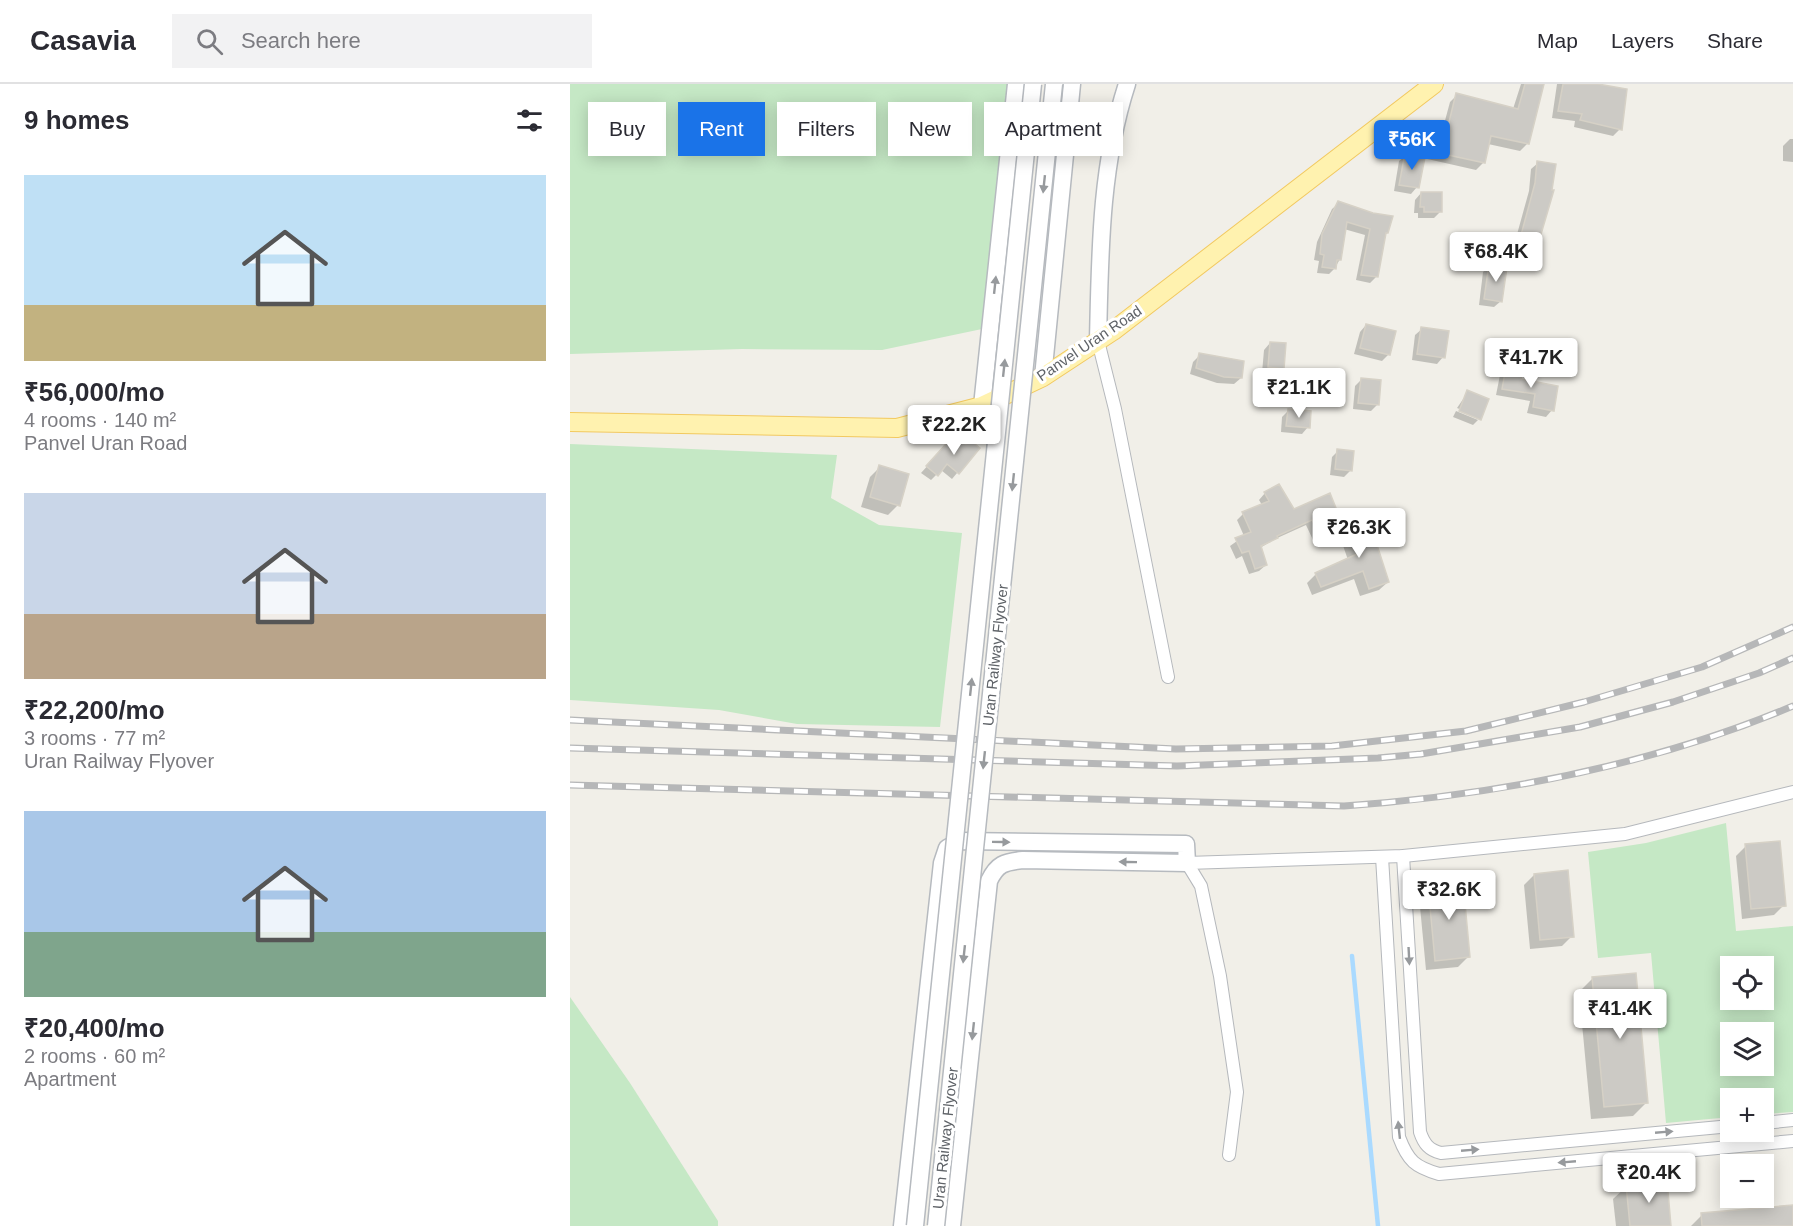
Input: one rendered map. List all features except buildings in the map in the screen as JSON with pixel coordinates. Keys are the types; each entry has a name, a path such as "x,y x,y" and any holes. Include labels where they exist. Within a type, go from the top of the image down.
{"main road":[{"path":"982,406 1016,84"},
{"name":"Uran Railway Flyover","path":"915,1226 1033,84"},
{"name":"Uran Railway Flyover","path":"936,1226 1054,84"},
{"path":"1043,376 1072,84"},
{"path":"1098,341 1100,227 1118,112 1127,84"},
{"name":"Panvel Uran Road","path":"570,422 897,428 982,406 1043,376 1098,341 1434,84"},
{"path":"902,1226 942,863 947,848 960,841 1186,844 1187,863 1023,860 1006,862 995,868 989,881 952,1226"}],"street":[{"path":"1098,341 1115,409 1168,677"},
{"path":"1229,1155 1237,1092 1220,976 1201,886 1187,863 1403,856 1625,834 1793,792"},
{"path":"1403,856 1420,1132 1423,1142 1431,1150 1441,1153 1720,1127"},
{"path":"1382,857 1399,1137 1405,1154 1420,1169 1439,1174 1793,1141"},
{"path":"1774,1122 1793,1120"}],"green space":[{"path":"570,84 1009,84 1007,102 984,102 984,156 1001,156 982,329 882,350 742,349 570,354"},
{"path":"570,444 837,455 831,498 879,525 962,533 940,727 797,724 719,710 570,700"},
{"path":"1726,823 1736,931 1793,926 1793,1112 1774,1113 1774,1088 1720,1088 1720,1118 1666,1123 1651,953 1598,958 1588,852 1646,843"},
{"path":"570,997 630,1083 718,1221 718,1226 570,1226"}],"waterway":[{"path":"1352,956 1378,1226"}],"railway":[{"path":"570,720 1176,749 1332,746 1466,731 1584,702 1702,667 1793,627"},
{"path":"570,748 1177,766 1378,758 1421,754 1580,727 1673,702 1759,673 1793,658"},
{"path":"570,785 1344,806 1459,794 1573,774 1684,745 1793,706"}]}
